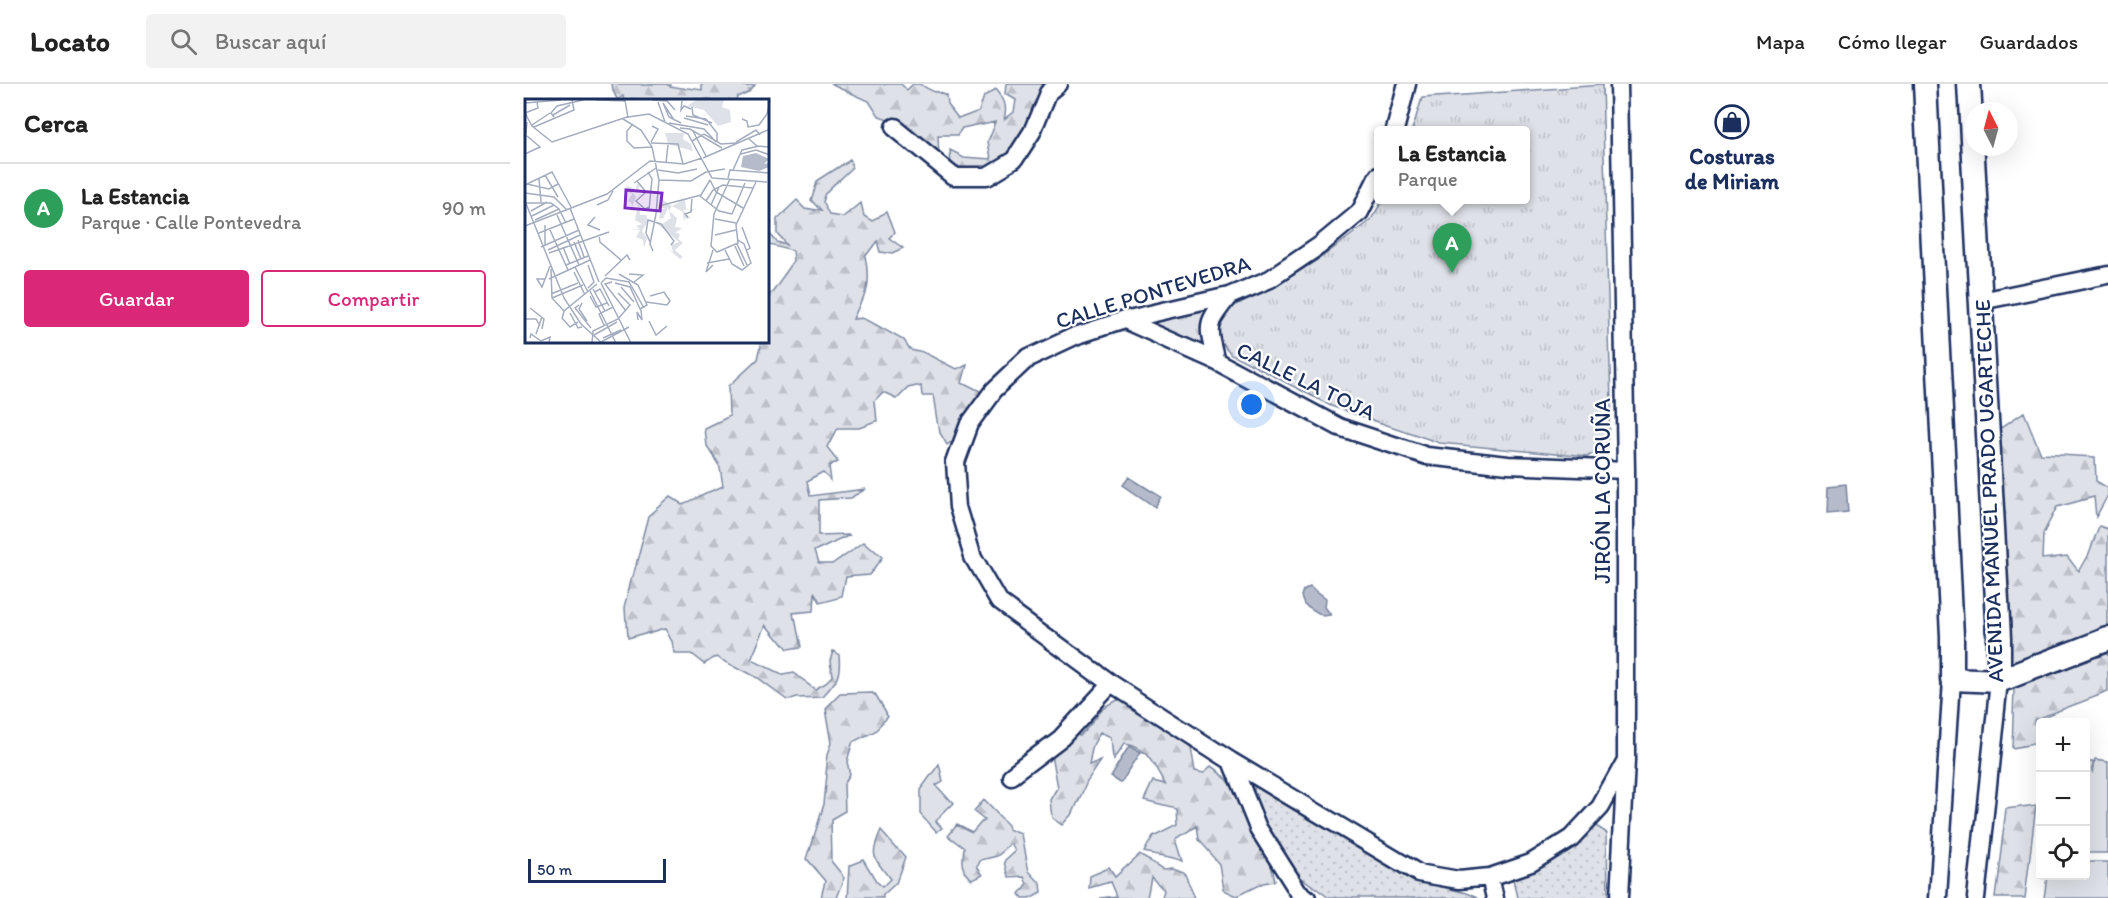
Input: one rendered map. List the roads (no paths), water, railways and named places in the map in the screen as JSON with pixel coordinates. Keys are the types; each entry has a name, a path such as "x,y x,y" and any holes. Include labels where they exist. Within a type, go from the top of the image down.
{"street":[{"path":"894,127 954,176 987,176 1014,160 1032,132 1048,93 1059,84"},
{"path":"1396,126 1407,84"},
{"name":"JIRÓN LA CORUÑA","path":"1618,84 1626,470 1626,760 1619,898"},
{"name":"AVENIDA MANUEL PRADO UGARTECHE","path":"1925,84 1952,636 1952,679 1938,898"},
{"name":"AVENIDA MANUEL PRADO UGARTECHE","path":"1969,84 1999,639 1999,681 1976,898"},
{"name":"CALLE PONTEVEDRA","path":"1374,184 1360,212 1319,246 1270,279 1229,296 1124,320 1075,336 1028,358 993,391 969,424 955,462 958,507 973,557 999,602 1111,684 1231,761 1418,873 1459,880 1490,877 1531,863 1571,838 1600,807 1626,760"},
{"path":"1981,301 2108,275"},
{"name":"CALLE LA TOJA","path":"1216,362 1209,332 1210,320 1229,296"},
{"name":"CALLE LA TOJA","path":"1124,320 1216,362 1339,427 1427,456 1508,465 1626,470"},
{"path":"1952,679 1999,681 2108,639"},
{"path":"1011,776 1061,738 1111,684"},
{"path":"1231,761 1258,828 1299,891 1307,898"},
{"path":"1490,877 1495,898"}],"water":[{"path":"1129,477 1161,497 1155,507 1123,485"},
{"path":"1846,484 1848,512 1827,514 1828,486"},
{"path":"1310,586 1326,598 1325,607 1331,615 1323,616 1304,604 1301,596 1303,590"},
{"path":"1129,745 1141,752 1121,783 1110,776"}],"place":[{"name":"Costuras de Miriam","path":"1732,122"},
{"name":"La Estancia","path":"1452,273"}]}
